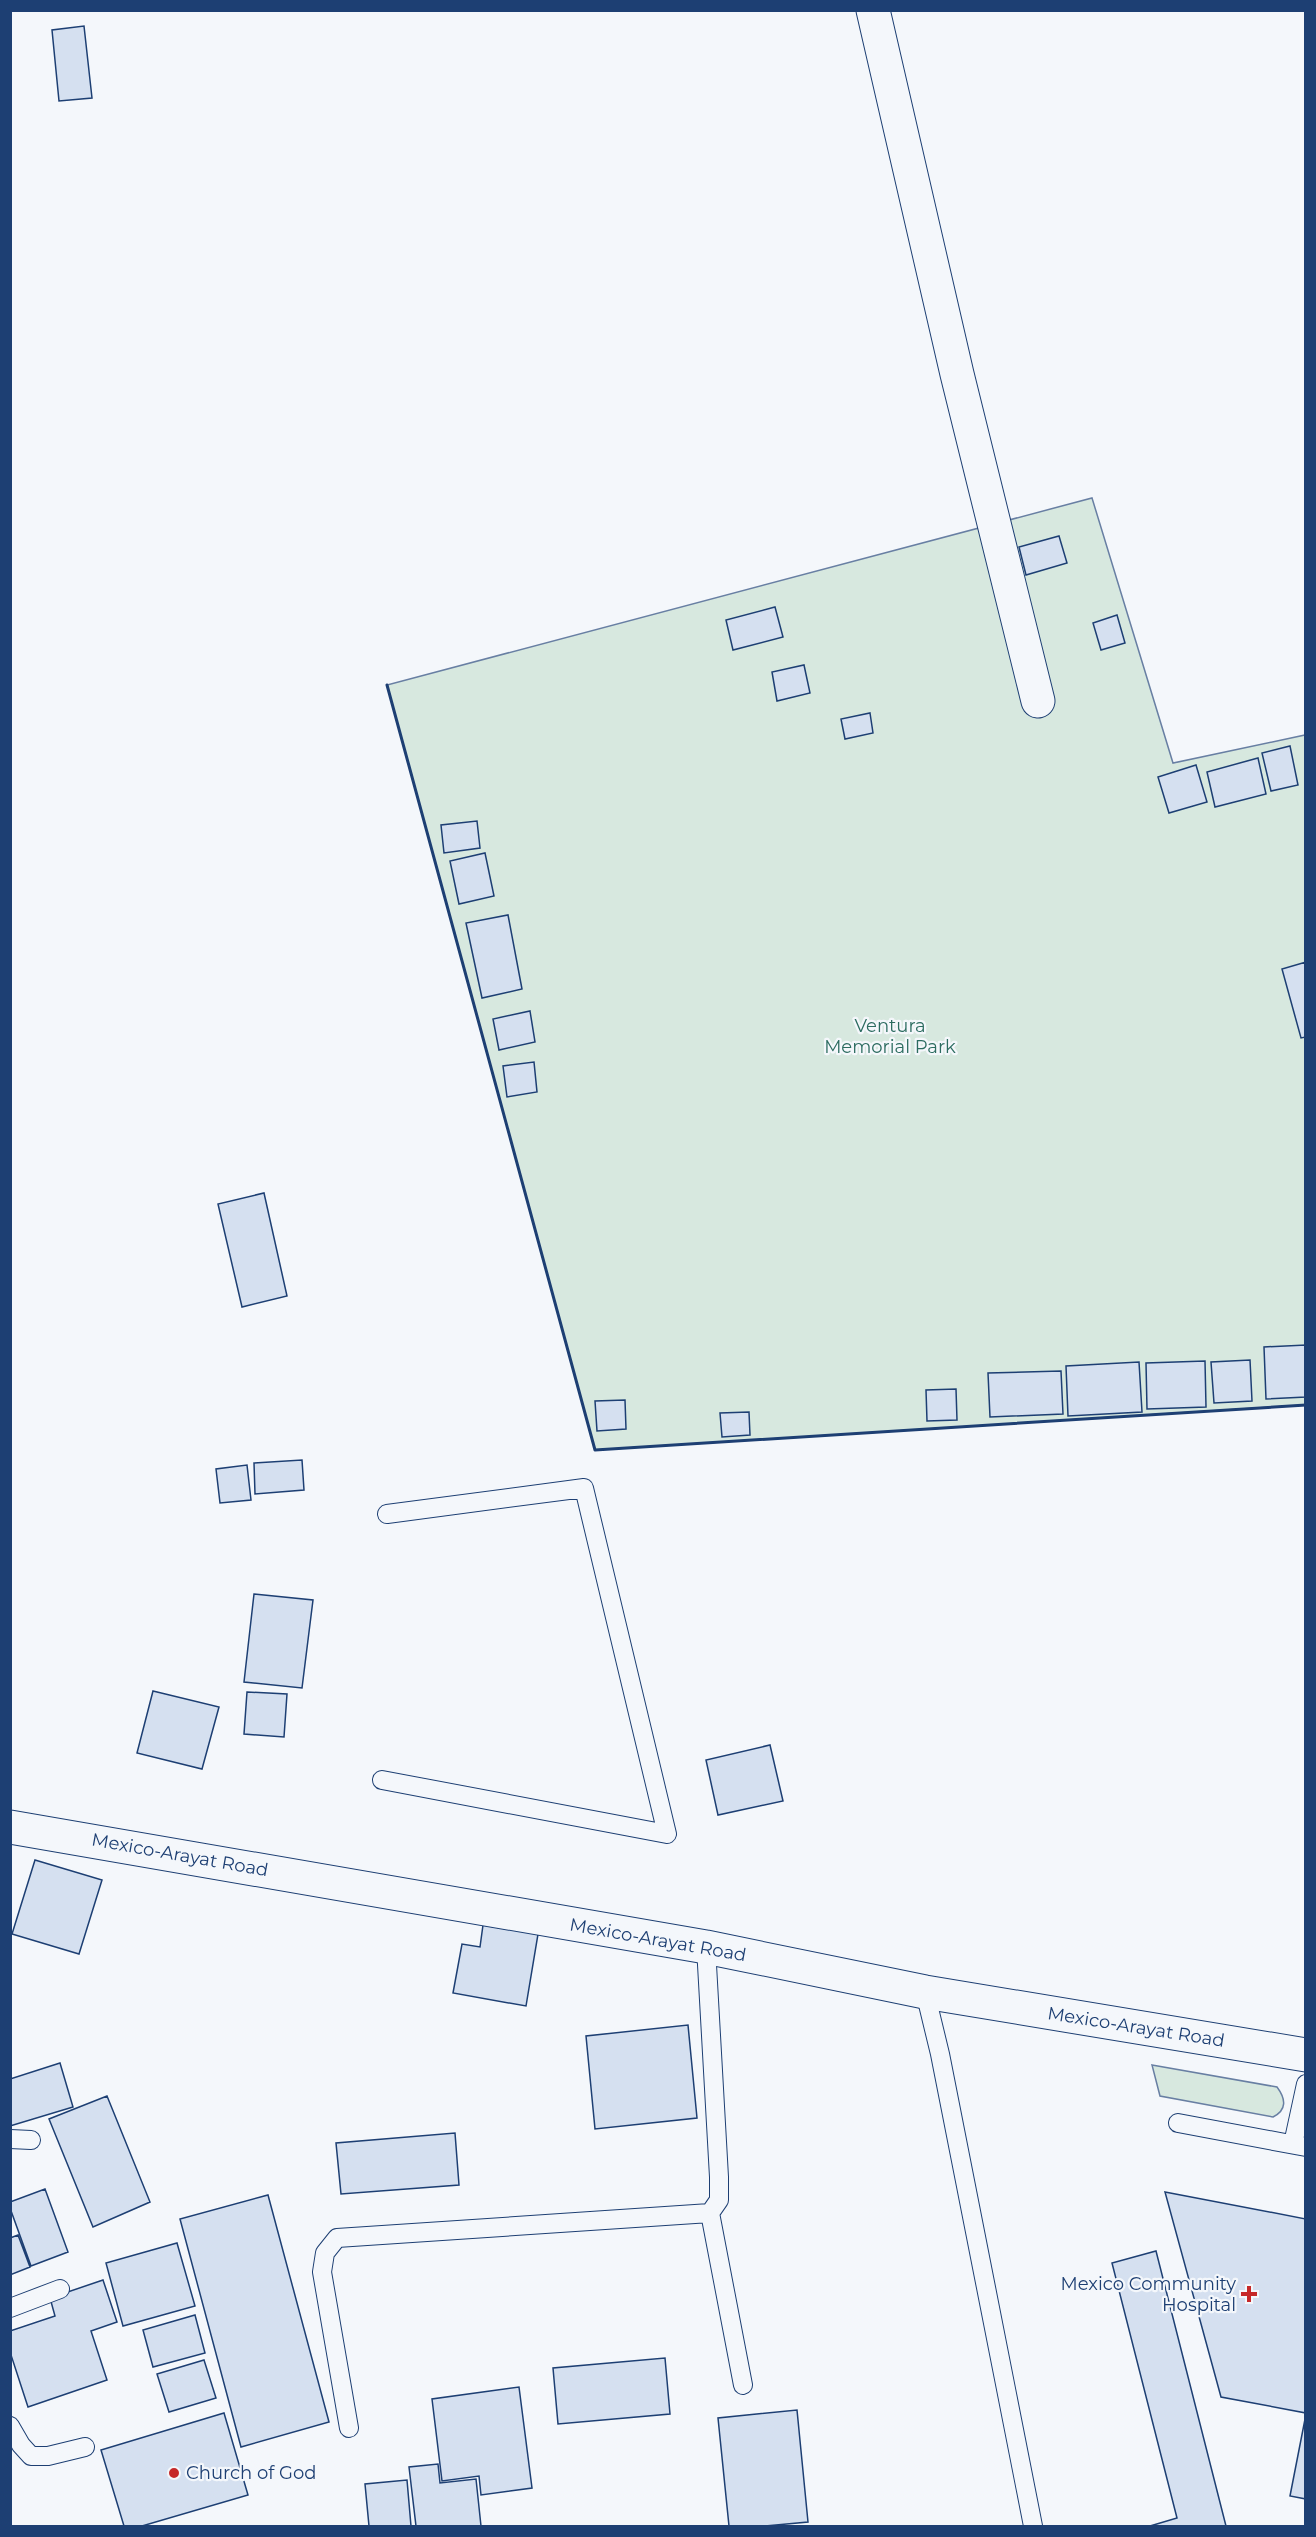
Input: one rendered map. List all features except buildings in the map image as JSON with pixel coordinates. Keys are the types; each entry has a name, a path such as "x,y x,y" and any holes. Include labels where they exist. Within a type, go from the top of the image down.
{"main road":[{"path":"873,10 957,374 1038,701"},
{"name":"Mexico-Arayat Road","path":"10,1827 706,1947 925,1992 1305,2055"}],"lane":[{"path":"382,1780 667,1834 584,1488 387,1514"},
{"path":"706,1947 719,2177 719,2200 710,2213 743,2385"},
{"path":"925,1992 940,2054 1033,2526"},
{"path":"1178,2123 1299,2146 1305,2084"},
{"path":"10,2139 31,2140"},
{"path":"349,2428 322,2272 324,2253 337,2238 710,2213"},
{"path":"10,2308 60,2289"},
{"path":"10,2426 21,2445 31,2456 48,2456 86,2447"}],"green space":[{"name":"Ventura Memorial Park","path":"1092,498 1173,763 1305,735 1305,1405 595,1450 387,685"},
{"path":"1152,2065 1277,2087 1282,2096 1283,2108 1273,2117 1160,2096"}],"wall":[{"path":"387,685 595,1450 1306,1405"}],"place":[{"name":"Mexico Community Hospital","path":"1249,2294"},
{"name":"Church of God","path":"174,2473"}]}
